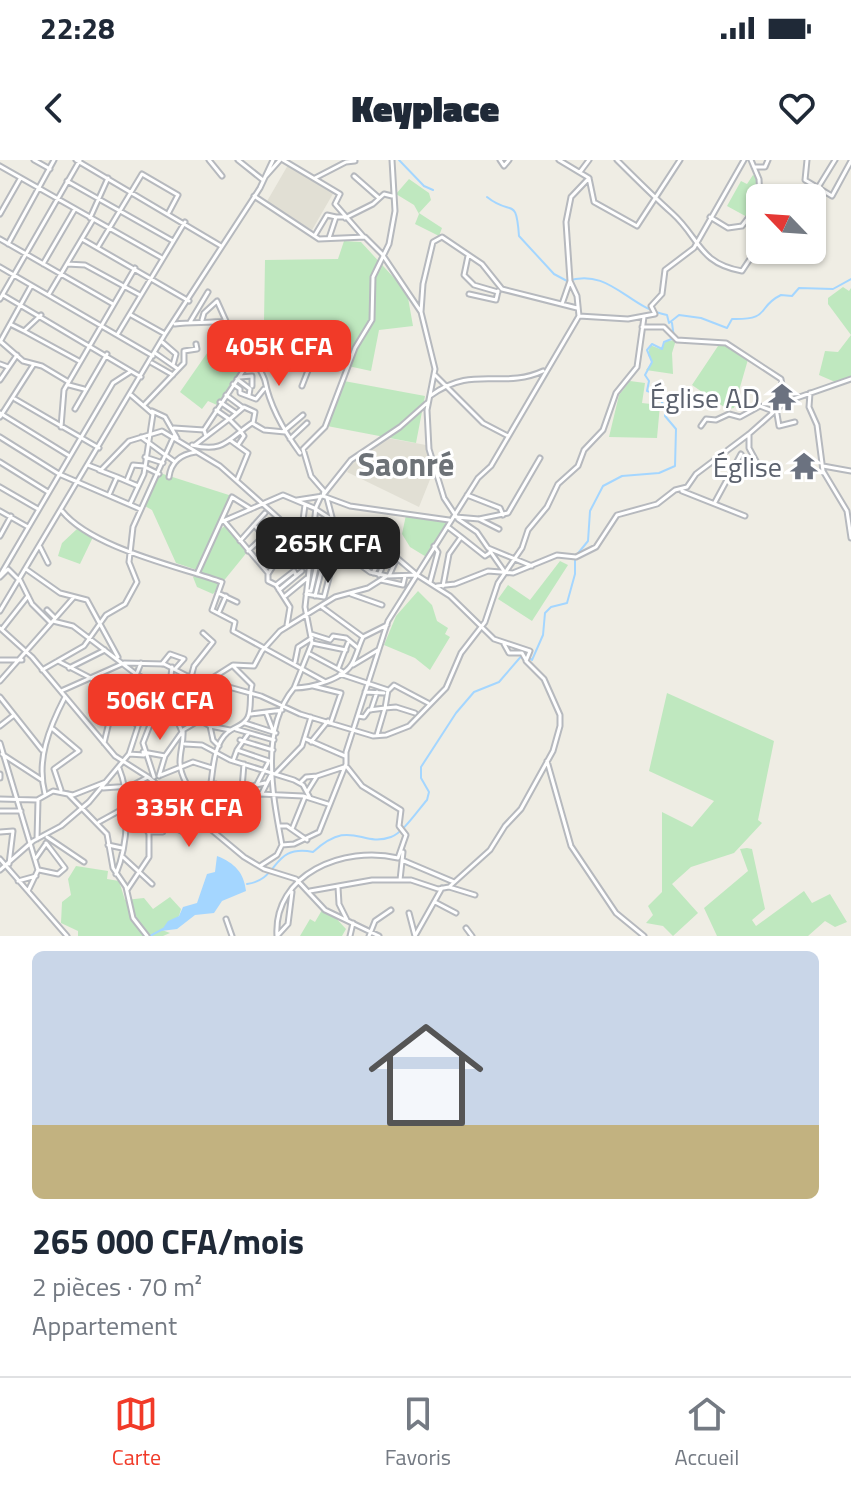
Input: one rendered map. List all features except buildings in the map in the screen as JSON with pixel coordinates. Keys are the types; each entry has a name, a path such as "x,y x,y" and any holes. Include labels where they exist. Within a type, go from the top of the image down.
{"street":[{"path":"34,160 50,169"},
{"path":"8,244 54,160"},
{"path":"141,377 41,315 1,297 79,160 222,246"},
{"path":"209,160 222,176"},
{"path":"238,160 264,179"},
{"path":"0,611 273,160"},
{"path":"264,179 282,160 340,194 335,204 344,218 382,254 421,312"},
{"path":"303,456 304,447 325,427 346,365 372,320 373,277 391,239 392,160"},
{"path":"500,160 504,166 509,160"},
{"path":"580,172 589,160"},
{"path":"617,160 654,199 671,212 697,243 698,250 719,265 742,271 747,264"},
{"path":"562,161 589,178 594,202 635,226 641,222 680,160"},
{"path":"579,316 644,317 655,314 651,306 662,294 665,270 697,243 744,160"},
{"path":"751,160 757,184"},
{"path":"754,167 765,167 768,160"},
{"path":"807,160 805,180 814,184"},
{"path":"820,184 835,160"},
{"path":"315,178 346,162 355,161"},
{"path":"826,191 832,196 851,161"},
{"path":"1,168 162,258"},
{"path":"98,247 142,174 178,195 169,213"},
{"path":"354,176 379,198"},
{"path":"0,214 21,178"},
{"path":"49,294 82,239 108,178"},
{"path":"562,304 570,281 568,203 589,178"},
{"path":"67,181 173,241"},
{"path":"314,236 327,215 344,218 384,194 393,197"},
{"path":"254,196 314,236 363,236"},
{"path":"43,264 75,209"},
{"path":"329,238 336,217"},
{"path":"710,217 728,228 746,222"},
{"path":"117,335 185,222"},
{"path":"503,573 477,532 456,515 444,498 429,449 430,398 435,373 421,312 423,284 433,242 442,237 482,264 510,293 577,308"},
{"path":"0,239 113,304"},
{"path":"82,239 189,301"},
{"path":"468,256 464,275 474,285 498,292"},
{"path":"67,264 85,265 141,295"},
{"path":"0,267 178,369"},
{"path":"61,427 64,390 135,268"},
{"path":"282,845 307,840 319,832 345,766 345,756 387,625 434,546 508,436 579,316 577,293 570,281"},
{"path":"32,285 0,341 23,361 35,363 68,383 85,389"},
{"path":"469,294 496,300 500,286"},
{"path":"190,322 208,292"},
{"path":"173,324 226,321 217,300 204,313 202,320"},
{"path":"24,331 41,315"},
{"path":"131,315 165,334"},
{"path":"179,708 199,684 211,682 250,692 284,709 376,736 405,728 446,688 461,653 483,625 503,573 522,548 528,530 547,507 558,484 578,466 584,450 603,430 616,393 637,367 644,317"},
{"path":"10,324 79,361"},
{"path":"642,327 662,326 677,340 726,343 781,379 785,402"},
{"path":"239,331 262,376 264,389 284,432 303,456 324,496 333,522"},
{"path":"272,337 295,340 346,365"},
{"path":"295,340 291,355 334,368 346,365"},
{"path":"161,341 176,354 173,365"},
{"path":"145,404 184,363 184,351 197,348 196,344"},
{"path":"302,386 316,350"},
{"path":"75,409 107,354"},
{"path":"0,380 17,355"},
{"path":"312,361 334,368"},
{"path":"150,362 173,375"},
{"path":"35,363 15,399 1,415 69,456"},
{"path":"0,364 8,367"},
{"path":"204,430 245,368 255,365"},
{"path":"260,866 277,855 282,845 273,798 272,756 275,733 304,669 311,638 306,615 306,593 317,503 351,460 400,427 447,385 479,376 521,379 545,370"},
{"path":"1,575 113,383 130,372"},
{"path":"435,373 483,423 508,436"},
{"path":"237,379 241,375 262,376"},
{"path":"252,376 252,386"},
{"path":"237,379 250,389 249,395"},
{"path":"431,583 443,586 488,571 503,573 532,566 557,555 575,557 594,549 617,515 657,504 687,487 696,474 785,402 851,379"},
{"path":"233,384 240,389 240,393 270,402"},
{"path":"257,399 264,389"},
{"path":"810,393 809,407 817,425 825,477 847,511 847,529 851,538"},
{"path":"42,670 84,646 108,613 125,604 136,584 136,576 129,564 132,531 176,437 174,428 163,415 152,411 130,394"},
{"path":"186,444 209,450 230,440 253,423 255,412 242,407 226,394"},
{"path":"15,399 99,448"},
{"path":"220,402 236,413"},
{"path":"701,426 706,419 716,420 729,414 740,417 760,406 775,410"},
{"path":"194,446 242,407"},
{"path":"216,410 241,431 244,436 238,445"},
{"path":"775,410 779,426 795,422"},
{"path":"130,504 144,466 152,411"},
{"path":"253,423 264,430 284,432 303,415"},
{"path":"213,418 222,424"},
{"path":"290,439 307,423"},
{"path":"174,428 179,425 204,430"},
{"path":"99,470 125,445 160,430 176,437 237,480 293,531"},
{"path":"204,430 206,436"},
{"path":"749,434 749,448 756,461"},
{"path":"0,437 59,474 140,509"},
{"path":"141,437 175,462"},
{"path":"230,440 248,453 237,480"},
{"path":"169,477 175,462 197,452"},
{"path":"715,502 741,454"},
{"path":"145,457 163,463"},
{"path":"479,519 503,515 520,495 540,458"},
{"path":"0,462 48,492"},
{"path":"88,465 138,486"},
{"path":"127,480 133,465 144,466 159,474"},
{"path":"823,466 851,471"},
{"path":"109,495 117,477"},
{"path":"0,487 38,509"},
{"path":"679,490 745,516"},
{"path":"222,522 283,495 387,550 504,644 528,649 531,653 526,660 544,679 560,715 558,737 547,761 502,835 454,884 442,888 400,880 310,891"},
{"path":"467,495 497,507 503,515"},
{"path":"296,500 324,496 350,506 451,520"},
{"path":"197,574 232,497 252,510"},
{"path":"288,626 290,607 278,588 268,581 268,574 279,552 303,520 305,505"},
{"path":"0,511 28,527"},
{"path":"62,511 80,528 131,550 222,582 212,610 235,622 233,631 324,681"},
{"path":"240,541 265,513"},
{"path":"456,515 479,519 499,529"},
{"path":"0,534 11,516"},
{"path":"222,522 268,574"},
{"path":"254,525 279,552"},
{"path":"447,526 485,556 489,550"},
{"path":"315,532 380,578 403,585 405,576"},
{"path":"248,551 264,536"},
{"path":"443,586 449,554 461,537"},
{"path":"431,583 438,552 434,546"},
{"path":"40,547 48,563"},
{"path":"373,573 387,550"},
{"path":"380,578 387,550"},
{"path":"489,550 532,566"},
{"path":"306,593 311,591 319,555 313,552"},
{"path":"315,596 325,556"},
{"path":"388,576 398,557"},
{"path":"1,575 8,569 13,571 42,614 53,621 73,626 90,637 168,696 185,744 180,766 188,787 214,824 216,834"},
{"path":"26,569 36,580 89,602 119,659"},
{"path":"306,593 324,597 331,570"},
{"path":"278,588 294,571 296,575 302,571"},
{"path":"211,682 233,665 254,666 264,648 288,626 335,597 351,594 380,578 417,575"},
{"path":"284,597 307,578"},
{"path":"218,593 237,602"},
{"path":"351,594 382,605"},
{"path":"28,596 1,628 28,653 103,745 152,777 216,834 260,866 300,882 325,910 379,936"},
{"path":"219,612 226,596"},
{"path":"0,681 22,660 74,597"},
{"path":"322,607 363,637"},
{"path":"42,614 50,610 53,621"},
{"path":"351,666 363,637 387,625"},
{"path":"340,672 350,629"},
{"path":"191,677 194,666 212,644 211,638 203,633"},
{"path":"294,663 298,647 311,638 330,640 333,636 347,640 358,648"},
{"path":"311,638 346,650"},
{"path":"69,668 105,649"},
{"path":"294,688 313,686 378,650"},
{"path":"308,653 340,672 387,692"},
{"path":"162,664 170,654 184,659 174,668 168,696"},
{"path":"0,660 22,660"},
{"path":"58,661 104,685 124,716 138,726"},
{"path":"61,691 124,663 162,664 199,684"},
{"path":"134,710 136,674 141,663"},
{"path":"233,665 252,685 249,714 236,729"},
{"path":"376,736 387,692 394,685 428,703"},
{"path":"311,742 330,721 341,693 313,686"},
{"path":"152,777 182,732 200,721 205,707 201,698 171,687"},
{"path":"119,707 142,714 155,712 172,704 180,690"},
{"path":"365,692 387,692"},
{"path":"358,716 364,717 371,710 377,692"},
{"path":"133,696 144,694 150,704 134,710"},
{"path":"0,697 43,751"},
{"path":"45,794 43,751 65,697"},
{"path":"172,704 210,726 236,729 275,740"},
{"path":"103,745 109,722 119,707"},
{"path":"371,710 396,707 415,713"},
{"path":"249,714 284,709"},
{"path":"152,777 144,754 143,739 155,712"},
{"path":"266,712 275,733"},
{"path":"0,870 31,843 48,835 82,809 129,754 142,714"},
{"path":"0,726 14,715"},
{"path":"260,794 272,775 297,753 306,739 311,717"},
{"path":"243,722 275,733"},
{"path":"210,726 213,740 219,746"},
{"path":"53,729 79,751 54,768 61,792"},
{"path":"228,816 223,813 213,784 212,768 219,746 230,730"},
{"path":"233,761 240,740 248,734"},
{"path":"306,739 345,756"},
{"path":"240,740 273,750"},
{"path":"185,744 199,744 233,761 300,783 306,796"},
{"path":"0,745 36,858 38,870 28,891"},
{"path":"237,750 269,761"},
{"path":"2,754 42,780"},
{"path":"129,754 165,756"},
{"path":"257,785 272,756"},
{"path":"547,761 571,846 616,913 642,935"},
{"path":"102,787 136,785 193,762 212,768"},
{"path":"242,788 244,764"},
{"path":"300,783 306,777 345,766"},
{"path":"345,766 362,786 401,810 399,826 406,835 400,880"},
{"path":"116,874 122,857 128,806 119,768"},
{"path":"0,775 8,773"},
{"path":"292,829 317,776"},
{"path":"0,799 38,800 45,794 77,794 107,781"},
{"path":"213,784 242,788 265,783"},
{"path":"180,804 199,800 209,793 213,784"},
{"path":"68,794 99,822 107,834 116,874 127,890 133,918 147,936"},
{"path":"214,824 222,824 246,800 260,794 273,798 306,796 328,804"},
{"path":"37,839 38,800"},
{"path":"127,890 149,857 148,832 143,818 128,806"},
{"path":"99,822 128,806"},
{"path":"0,811 21,811"},
{"path":"191,813 195,834"},
{"path":"191,813 179,819 195,834"},
{"path":"143,818 154,818 191,836 195,834"},
{"path":"148,832 163,832 165,824"},
{"path":"278,826 292,829 307,840"},
{"path":"0,832 13,831 8,864"},
{"path":"36,858 48,835"},
{"path":"48,835 84,862"},
{"path":"38,870 58,874 65,868 46,843"},
{"path":"108,845 122,848"},
{"path":"280,935 281,906 309,870 327,862 371,856 398,858 403,848"},
{"path":"122,857 152,884"},
{"path":"1,860 8,864 18,881 67,936"},
{"path":"402,860 418,863 454,884"},
{"path":"18,881 36,876"},
{"path":"338,887 339,904 347,920"},
{"path":"449,887 475,895"},
{"path":"415,936 442,888"},
{"path":"280,935 289,920 292,892"},
{"path":"434,901 456,913"},
{"path":"369,936 375,921 391,910"},
{"path":"409,913 415,936"},
{"path":"226,919 232,936"},
{"path":"350,936 353,923"},
{"path":"466,928 472,936"}],"shaded area":[{"path":"288,165 334,192 312,230 266,203"},
{"path":"387,438 426,445 435,467 419,507 347,472 356,458"}],"green space":[{"path":"753,175 758,178 758,184 747,184"},
{"path":"409,179 429,193 431,200 419,213 442,228 439,236 415,224 419,214 414,205 396,194"},
{"path":"741,181 747,184 746,216 727,206"},
{"path":"344,241 361,242 407,292 413,326 379,330 371,371 348,366 350,359 338,351 334,357 322,346 275,336 278,324 264,322 265,260 338,259"},
{"path":"843,287 849,291 851,288 851,335 828,304 828,298"},
{"path":"851,335 851,381 842,385 819,375 825,351 838,352"},
{"path":"676,340 672,353 673,374 646,370 652,362 648,355 650,345 660,349 666,341"},
{"path":"724,342 749,356 734,408 727,409 692,385 720,343"},
{"path":"212,346 244,367 217,405 208,401 202,409 180,392"},
{"path":"344,381 425,396 416,443 327,426"},
{"path":"630,381 645,383 642,403 660,405 657,438 609,437 619,395"},
{"path":"160,473 232,496 197,570 176,563 152,510 143,505"},
{"path":"406,515 451,520 428,558 410,547 402,534"},
{"path":"226,525 248,551 213,594 197,587 193,577 198,573 218,531"},
{"path":"77,529 93,537 80,564 58,556 62,543"},
{"path":"560,561 568,565 532,621 498,599 508,585 530,600"},
{"path":"418,591 432,605 437,621 448,628 445,634 450,637 430,670 415,658 384,645 396,616"},
{"path":"667,693 774,741 758,820 762,823 734,853 691,867 672,884 698,913 673,936 663,926 646,923 653,915 648,906 662,892 662,812 692,827 714,801 649,771"},
{"path":"740,849 752,849 765,909 752,920 756,926 804,891 812,903 830,894 847,922 835,927 825,921 808,936 717,936 704,908 748,871"},
{"path":"76,866 108,871 107,879 119,881 125,900 144,898 153,909 170,897 181,909 179,916 162,930 170,933 163,936 78,936 78,931 61,923 62,902 71,895 68,879"},
{"path":"322,910 332,914 346,929 342,936 300,936 310,919 315,922"}],"water":[{"path":"217,856 238,869 246,891 222,901 214,913 195,915 177,929 161,931 168,921 179,916 183,907 197,903 207,874 215,872"}],"waterway":[{"path":"399,160 424,186 433,190"},
{"path":"487,197 514,211 519,236 554,274 567,281 582,278 607,284 641,305 667,315 669,323 679,315 701,318 727,328 732,319 758,315 781,295 792,296 799,288 833,289 851,279"},
{"path":"247,884 265,876 290,853 313,852 337,836 380,839 396,835 427,800 429,792 421,778 421,767 456,713 474,692 499,682 524,653 532,660 543,635 545,613 551,607 567,603 575,574 575,557 588,541 590,511 603,486 622,476 659,473 675,466 676,429 665,416 666,409 657,394 647,391 649,381 645,375 652,362 647,350 652,344 662,349 664,342 674,338 672,323"},
{"path":"150,936 163,929"}],"place":[{"name":"Église AD","path":"782,397"},
{"name":"Église","path":"804,466"}],"district":[{"name":"Saonré","path":"406,464"}]}
